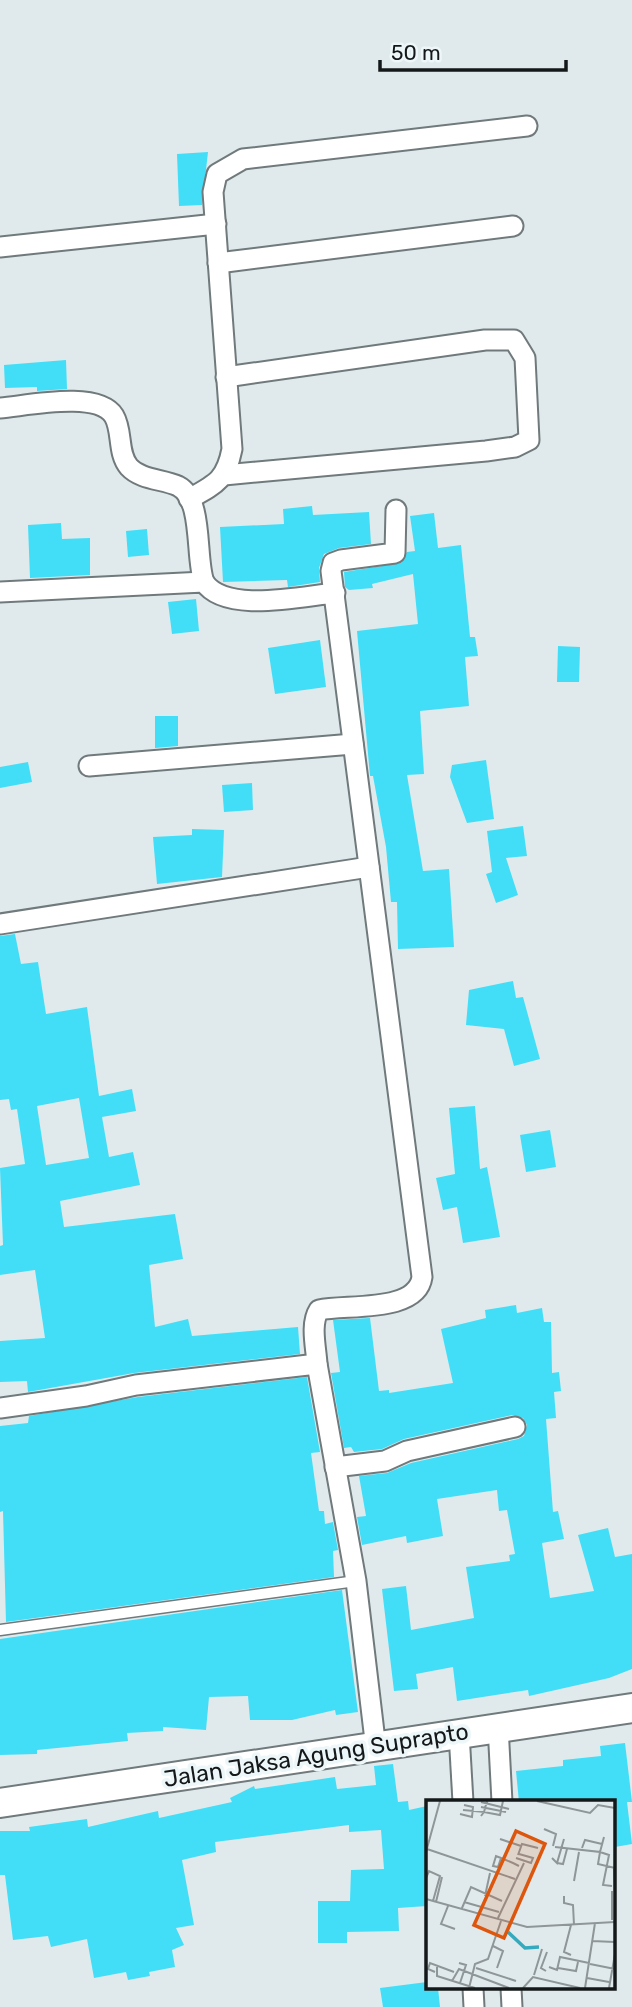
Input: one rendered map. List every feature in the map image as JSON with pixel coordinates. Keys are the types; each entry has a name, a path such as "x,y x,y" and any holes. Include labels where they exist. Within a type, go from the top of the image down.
{"main road":[{"name":"Jalan Jaksa Agung Suprapto","path":"0,1803 376,1748 498,1726 632,1708"}],"street":[{"path":"224,475 232,449 213,192 217,174 243,159 527,126"},
{"path":"0,247 216,224"},
{"path":"218,263 513,226"},
{"path":"190,499 224,475 496,450 515,447 529,440 525,358 514,340 485,341 226,377"},
{"path":"0,408 74,401 105,406 113,415 123,457 128,466 135,472 179,486 190,499 195,517 200,571 209,590 221,596 251,601 335,593"},
{"path":"376,1748 356,1581 317,1364 315,1322 320,1310 397,1302 412,1296 421,1287 422,1277 331,571 333,563 397,552 396,510"},
{"path":"0,592 204,583"},
{"path":"89,766 353,744"},
{"path":"0,924 369,867"},
{"path":"0,1408 86,1396 135,1385 317,1364"},
{"path":"335,1467 385,1461 407,1451 515,1427"},
{"path":"498,1726 502,1800"},
{"path":"459,1733 463,1800"}],"lane":[{"path":"0,1630 356,1581"}],"building":[{"path":"208,152 202,205 179,206 177,154"},
{"path":"66,360 67,389 37,391 37,387 5,388 4,365"},
{"path":"312,506 313,515 369,512 371,544 339,548 324,554 319,568 320,582 288,587 287,580 223,582 220,527 284,524 283,509"},
{"path":"434,513 438,548 461,545 470,637 475,637 478,656 465,657 469,706 420,711 424,774 407,775 423,871 449,869 454,947 398,949 397,902 391,902 386,847 373,776 370,776 357,631 418,624 413,574 372,584 373,588 349,590 345,587 344,572 401,563 407,552 415,551 410,516"},
{"path":"61,523 62,539 90,538 90,575 30,578 28,525"},
{"path":"147,529 149,555 128,557 126,531"},
{"path":"196,599 199,631 172,634 168,602"},
{"path":"320,640 326,687 275,694 268,648"},
{"path":"558,646 580,647 579,682 557,682"},
{"path":"155,716 178,716 178,746 155,748"},
{"path":"486,760 494,819 467,823 450,777 452,765"},
{"path":"28,762 32,782 0,788 0,767"},
{"path":"252,783 253,810 224,812 222,785"},
{"path":"523,826 527,856 506,858 518,895 496,903 486,874 492,872 487,831"},
{"path":"192,829 224,830 222,877 157,884 153,837 192,835"},
{"path":"15,934 21,964 38,962 46,1014 87,1007 99,1096 132,1089 136,1111 102,1117 109,1157 133,1152 140,1185 60,1201 64,1227 175,1214 183,1259 149,1265 155,1327 188,1319 192,1336 298,1327 300,1354 134,1373 28,1392 27,1381 0,1382 0,1341 45,1338 35,1270 0,1275 0,1246 3,1245 0,1168 25,1164 17,1109 11,1110 9,1099 0,1100 0,936","holes":["79,1098 89,1158 46,1165 37,1106"]},
{"path":"513,981 516,998 523,997 540,1059 514,1066 504,1029 466,1025 469,990"},
{"path":"475,1106 480,1169 487,1167 500,1237 463,1243 457,1207 443,1210 436,1178 455,1174 449,1108"},
{"path":"550,1130 556,1167 526,1172 520,1135"},
{"path":"516,1305 517,1313 542,1308 544,1322 551,1322 552,1373 559,1372 561,1391 554,1392 556,1418 546,1419 553,1512 558,1511 564,1539 542,1543 550,1598 594,1591 578,1535 608,1528 615,1557 632,1554 632,1669 609,1678 529,1696 528,1690 457,1701 453,1667 416,1674 418,1689 394,1691 382,1589 406,1586 411,1630 474,1618 466,1567 510,1561 509,1555 515,1554 507,1510 499,1511 497,1490 437,1499 443,1536 407,1543 406,1536 362,1545 357,1517 366,1516 359,1476 387,1473 411,1463 518,1439 524,1436 527,1425 523,1418 512,1415 404,1439 382,1449 354,1452 351,1447 344,1448 331,1373 340,1372 333,1320 370,1318 379,1391 389,1390 389,1393 453,1383 441,1329 486,1318 485,1310"},
{"path":"307,1377 320,1452 311,1453 319,1511 324,1511 325,1524 333,1522 338,1550 333,1551 334,1577 6,1622 3,1511 0,1512 0,1426 28,1423 29,1416 138,1397"},
{"path":"342,1590 358,1712 336,1715 335,1710 292,1720 250,1720 248,1696 209,1697 206,1730 163,1727 163,1731 127,1733 128,1741 37,1750 37,1754 0,1755 0,1639"},
{"path":"625,1743 632,1802 627,1802 632,1844 615,1847 614,1800 519,1800 516,1771 563,1766 563,1760 601,1756 600,1746"},
{"path":"393,1764 398,1802 408,1801 409,1810 426,1806 426,1906 398,1908 399,1931 347,1932 347,1943 318,1943 318,1901 350,1901 351,1870 384,1869 381,1830 349,1832 349,1825 215,1842 216,1852 182,1860 194,1925 176,1928 184,1945 172,1950 175,1967 149,1972 150,1976 128,1980 126,1972 94,1978 87,1939 51,1947 48,1936 13,1940 5,1875 0,1875 0,1831 30,1831 29,1827 87,1819 88,1827 158,1811 159,1818 232,1802 230,1798 254,1786 255,1789 335,1777 337,1789 376,1785 374,1766"},
{"path":"426,1982 426,1990 438,1990 440,2007 383,2007 380,1988"}]}
